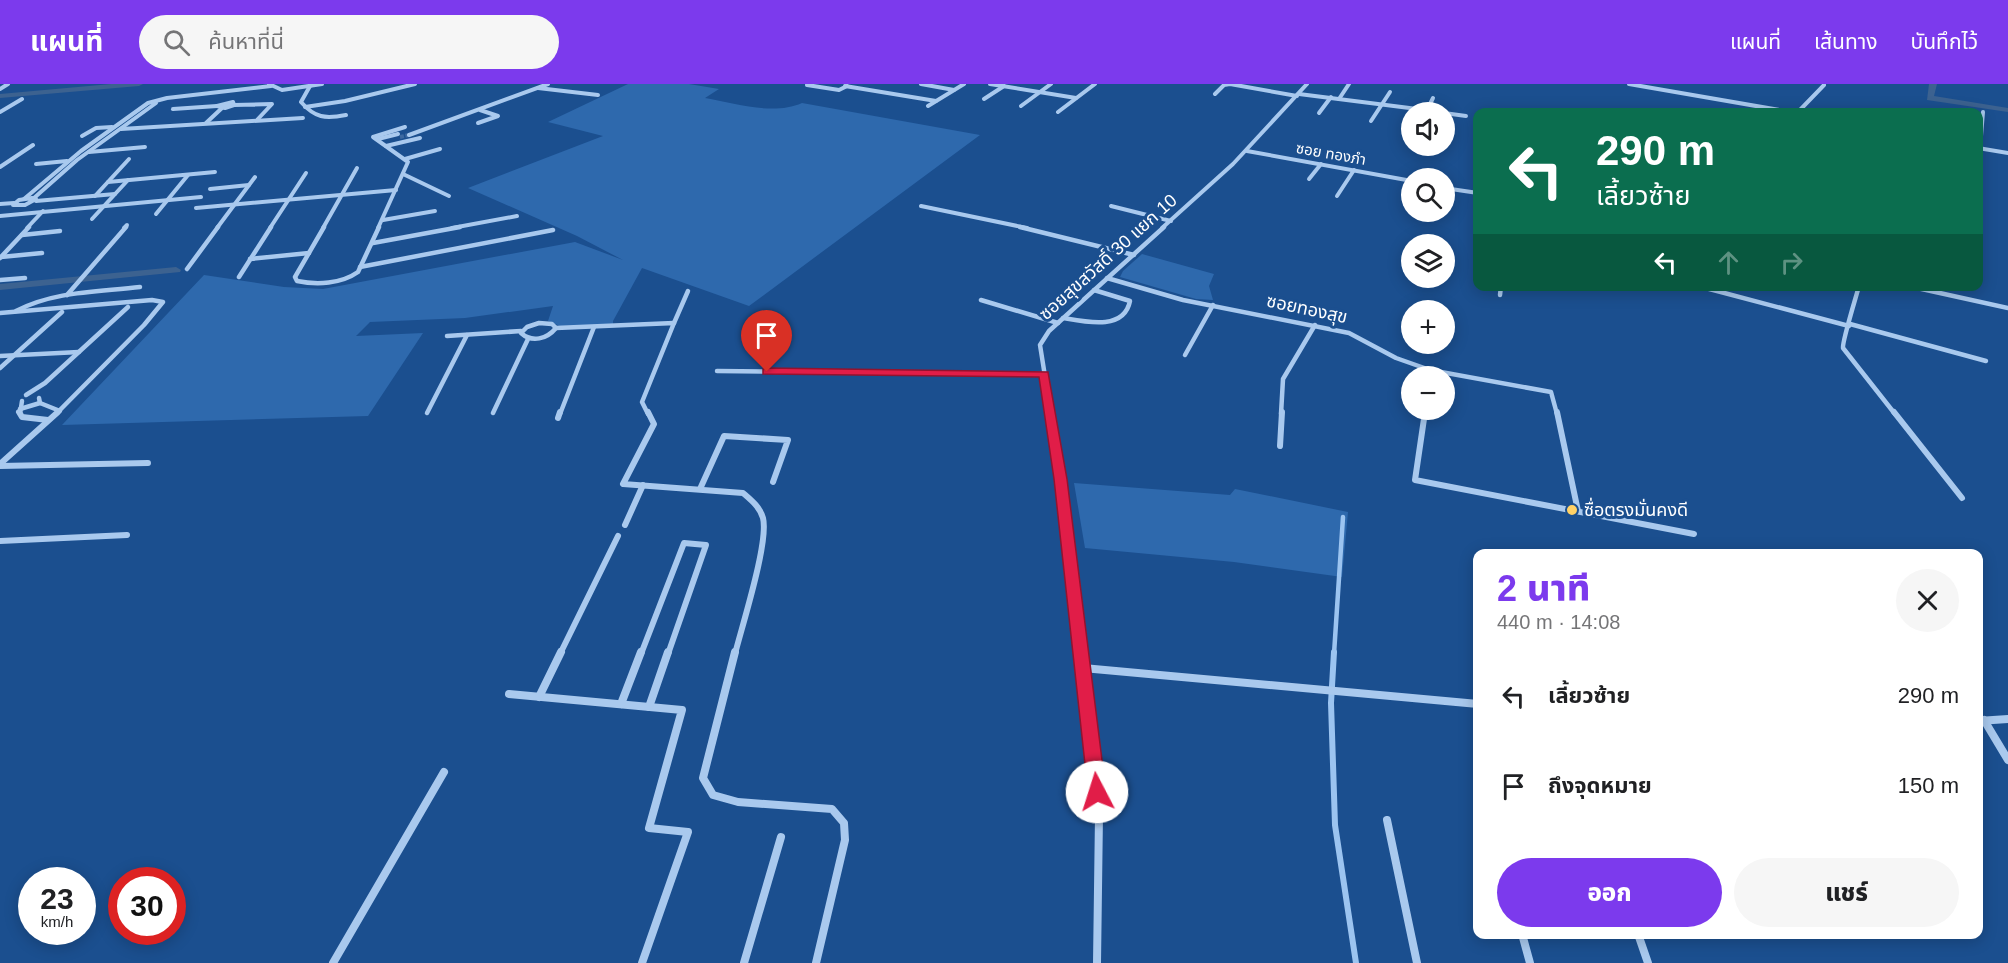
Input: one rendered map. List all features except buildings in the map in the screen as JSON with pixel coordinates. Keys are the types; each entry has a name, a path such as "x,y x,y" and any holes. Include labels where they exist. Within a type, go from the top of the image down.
{"street":[{"path":"0,88 8,84"},
{"path":"14,203 14,206 21,206 35,200 87,152 159,102 271,86 286,89 322,84"},
{"path":"305,107 345,101 415,84"},
{"path":"357,168 296,277 297,281 307,283 345,279 355,275 373,243 408,162 373,138 378,135 415,131 548,84"},
{"path":"808,84 839,90 848,85 936,101"},
{"path":"921,84 954,90"},
{"path":"928,106 964,84"},
{"path":"990,84 1076,98"},
{"path":"1021,106 1051,84"},
{"path":"1058,112 1095,84"},
{"path":"1215,94 1224,85 1230,84 1401,107"},
{"name":"ซอยสุขสวัสดิ์ 30 แยก 10","path":"1097,963 1099,814 1061,479 1040,345 1060,320 1246,151 1307,84"},
{"path":"1340,98 1349,84"},
{"path":"1629,84 1768,108"},
{"path":"984,99 1005,85"},
{"path":"1802,108 1824,85"},
{"path":"310,86 301,99 305,107 320,119 346,115"},
{"path":"538,88 598,95"},
{"path":"205,123 239,92"},
{"path":"0,204 14,203 24,199 68,161 142,106 157,100 239,92"},
{"path":"1371,122 1390,92"},
{"path":"1319,113 1331,97"},
{"path":"1431,102 1433,98"},
{"path":"0,112 22,99"},
{"path":"230,102 234,105"},
{"path":"173,109 272,104 256,120"},
{"path":"478,123 498,116 480,109"},
{"path":"1455,115 1466,116"},
{"path":"82,136 96,128 120,129 303,118"},
{"path":"377,141 399,135"},
{"path":"386,146 420,138"},
{"path":"0,167 33,145"},
{"path":"77,154 146,147"},
{"path":"405,159 440,149"},
{"path":"1983,149 2007,153"},
{"name":"ซอย ทองภํา","path":"1246,151 1401,179"},
{"path":"95,196 129,159"},
{"path":"36,164 68,161"},
{"path":"1309,179 1321,164"},
{"path":"1337,196 1354,170"},
{"path":"108,182 215,172"},
{"path":"239,277 306,173"},
{"path":"156,214 188,174"},
{"path":"403,174 449,196"},
{"path":"187,269 255,177"},
{"path":"92,219 128,180"},
{"path":"210,189 249,185"},
{"path":"196,208 396,190"},
{"path":"1455,190 1473,192"},
{"path":"24,199 115,194"},
{"path":"0,216 201,196"},
{"path":"921,206 1060,235 1134,255"},
{"path":"1111,206 1171,221"},
{"path":"1,258 43,211"},
{"path":"383,220 435,211"},
{"path":"373,243 517,216"},
{"path":"67,295 127,225"},
{"path":"360,267 553,230"},
{"path":"21,235 60,231"},
{"path":"1,258 42,253"},
{"path":"250,259 309,253"},
{"path":"0,280 25,278"},
{"name":"ซอยทองสุข","path":"1107,278 1159,294 1349,333 1414,366"},
{"path":"15,312 33,301 140,287"},
{"path":"981,300 1060,320 1105,323 1123,315 1129,308 1130,301 1094,290"},
{"path":"687,291 642,402 654,424 623,484 743,493 758,505 765,523 762,547 703,778 713,795 738,802 832,809 844,824 845,840 816,963"},
{"path":"1500,291 1500,295"},
{"path":"1717,291 1986,361"},
{"path":"1858,291 1850,325 1842,344 1843,348 1962,498"},
{"path":"1930,291 2008,308"},
{"path":"0,313 152,300 163,302 144,326 60,411 0,465"},
{"path":"1185,354 1213,305"},
{"path":"48,420 22,417 19,413 24,398 45,383 128,307"},
{"path":"0,368 62,312"},
{"path":"447,336 521,331 538,323 549,323 556,328 674,323"},
{"path":"1280,446 1283,379 1314,325"},
{"path":"558,418 594,327"},
{"path":"521,331 521,336 528,339 549,336 556,328"},
{"path":"428,413 467,335"},
{"path":"493,413 528,339"},
{"path":"0,356 80,352"},
{"path":"717,371 1044,374"},
{"name":"ซอยทองสุข","path":"1455,377 1551,392 1555,400 1578,511"},
{"path":"20,409 40,398 45,383"},
{"path":"40,398 60,411"},
{"path":"1424,420 1415,480 1694,534"},
{"path":"700,489 724,436 788,440 773,482"},
{"path":"0,465 148,463"},
{"path":"625,525 643,485"},
{"path":"0,541 126,536"},
{"path":"539,697 618,536"},
{"path":"621,704 684,543 706,544 649,707"},
{"path":"1083,668 1473,704"},
{"path":"509,694 682,710 649,828 688,832 642,963"},
{"path":"1983,720 2008,719"},
{"path":"1983,723 2008,760"},
{"path":"333,963 444,772"},
{"path":"1387,820 1417,963"},
{"path":"744,963 781,837"},
{"path":"1523,939 1530,963"},
{"path":"1640,939 1648,963"}],"shaded area":[{"path":"628,84 689,84 719,89 705,98 741,105 779,108 802,103 980,135 749,306 642,268 613,321 613,325 560,326 548,321 553,306 465,318 370,322 356,336 423,333 368,416 62,425 204,275 284,287 323,289 575,242 623,260 577,236 468,188 603,136 548,122"},
{"path":"1142,254 1214,274 1209,286 1213,300 1196,299 1120,277 1123,271"},
{"path":"1074,483 1230,495 1235,489 1348,512 1342,577 1234,562 1085,548"}],"waterway":[{"path":"0,96 139,84"},
{"path":"1933,84 1930,98 2008,110"},
{"path":"0,287 176,270"},
{"path":"1334,654 1343,517"},
{"path":"1334,652 1331,703 1335,825 1356,963"}],"tunnel":[{"path":"400,137 409,135"}],"place":[{"name":"ซื่อตรงมั่นคงดี","path":"1572,510"}],"route":[{"path":"767,372 1044,374 1061,479 1097,792"}]}
